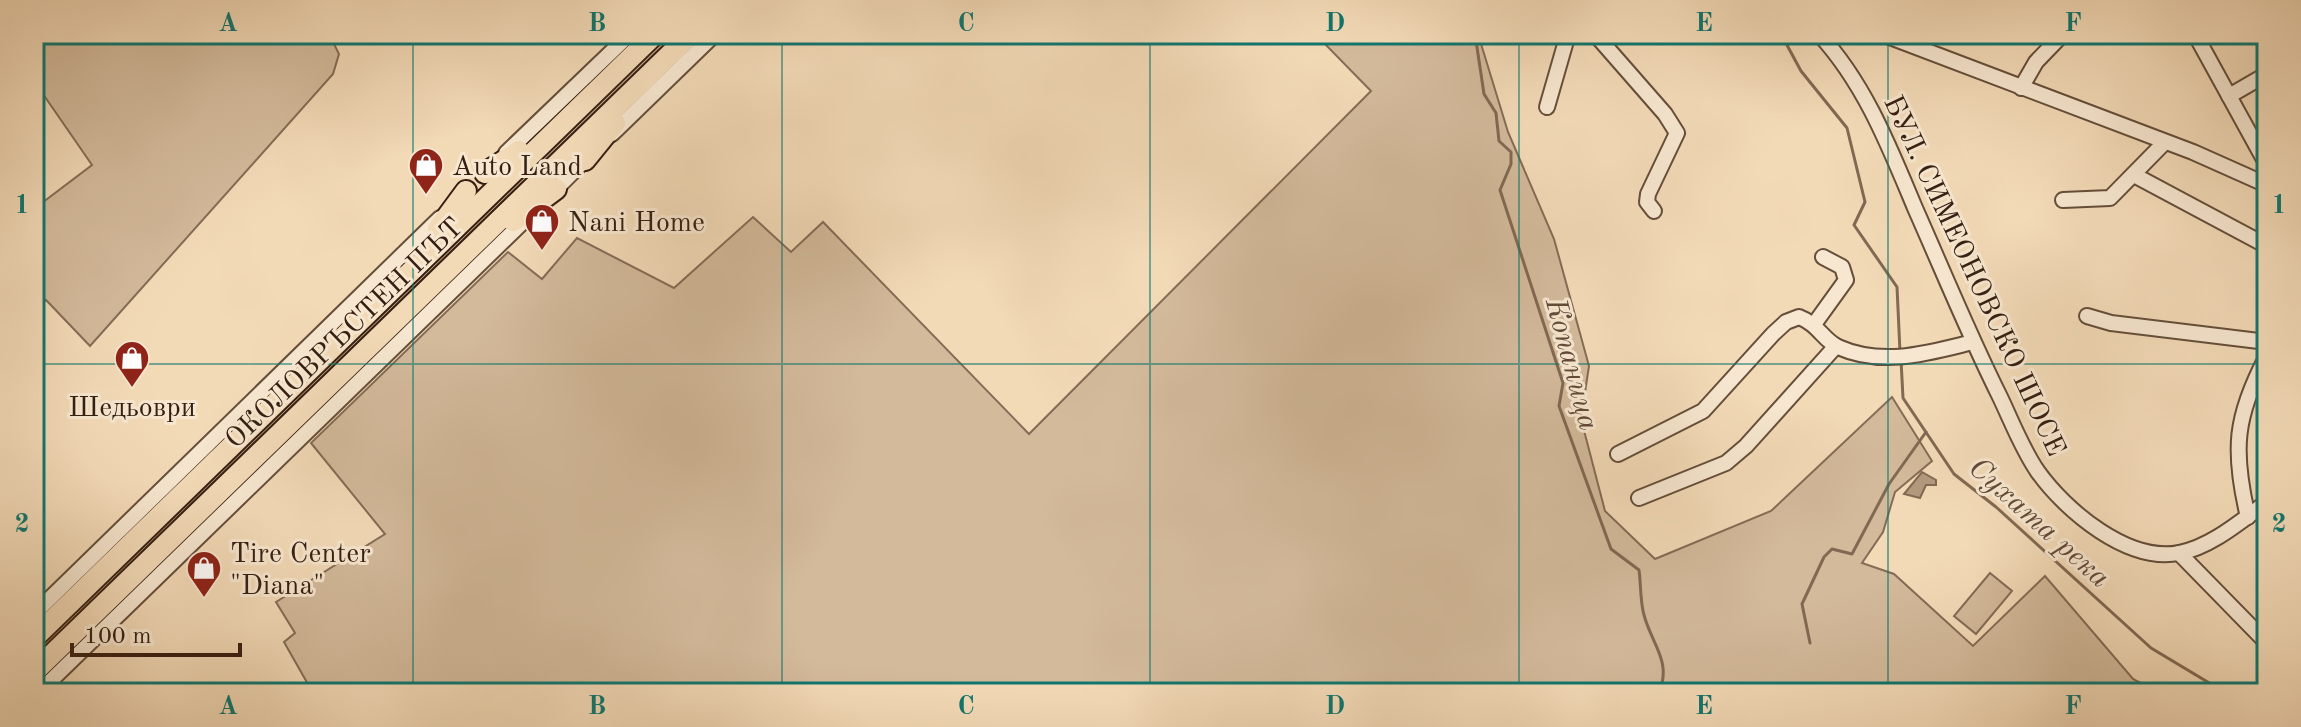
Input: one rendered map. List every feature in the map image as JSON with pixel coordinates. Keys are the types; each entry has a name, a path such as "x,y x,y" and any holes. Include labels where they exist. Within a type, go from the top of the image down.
{"highway":[{"name":"ОКОЛОВРЪСТЕН ПЪТ","path":"34,638 655,34"},
{"name":"ОКОЛОВРЪСТЕН ПЪТ","path":"34,672 691,34"},
{"path":"585,160 660,65"},
{"path":"485,173 560,125"},
{"path":"443,274 556,189"},
{"path":"402,277 466,191"}],"street":[{"name":"ОКОЛОВРЪСТЕН ПЪТ","path":"34,614 630,34"},
{"path":"38,693 715,34"},
{"path":"1547,107 1568,34"},
{"path":"1595,34 1665,114 1677,133 1648,194 1647,202 1654,211"},
{"name":"БУЛ. СИМЕОНОВСКО ШОСЕ","path":"1819,34 1840,56 1877,119 1973,342 2031,462 2050,487 2113,541 2149,553 2179,553 2207,543 2267,502"},
{"path":"1882,34 2193,152 2267,185"},
{"path":"2021,88 2036,62 2063,34"},
{"path":"2195,34 2267,165"},
{"path":"2229,96 2267,74"},
{"path":"2063,200 2110,198 2164,143"},
{"path":"2134,175 2267,246"},
{"path":"1815,323 1846,280 1842,267 1823,257"},
{"path":"2087,316 2111,323 2267,342"},
{"path":"1618,454 1703,411 1786,322 1799,317 1815,323 1836,346 1892,359 1973,342"},
{"path":"1639,498 1726,463 1746,446 1836,346"},
{"path":"2248,517 2240,485 2237,436 2240,415 2267,356"},
{"path":"2179,553 2267,643"}],"shaded area":[{"path":"54,34 329,34 339,54 333,74 90,346 46,300 34,311 34,209 92,165 34,81 34,41"},
{"path":"668,34 675,34 34,657 34,651"},
{"path":"1331,34 1478,34 1508,132 1554,239 1589,366 1581,419 1605,511 1655,559 1771,511 1892,397 1932,461 1895,492 1883,532 1862,563 1894,574 1973,646 2045,576 2133,679 2160,693 300,693 309,686 284,642 295,633 276,602 385,534 311,443 508,252 542,279 577,238 674,288 753,217 791,252 823,222 1029,434 1371,91 1321,40"},
{"path":"516,224 34,691 34,684 470,260"},
{"path":"1922,472 1936,480 1936,485 1926,485 1920,498 1904,494"},
{"path":"1990,573 2012,591 1976,634 1954,616"}],"waterway":[{"name":"Копаница","path":"1475,34 1484,94 1496,113 1499,141 1511,152 1511,164 1500,190 1563,383 1559,406 1611,549 1639,570 1644,615 1662,662 1659,693"},
{"name":"Сухата река","path":"1781,34 1801,71 1847,128 1865,202 1854,225 1897,287 1900,352"},
{"name":"Сухата река","path":"1901,360 1903,398 1954,474 1996,507 2151,648 2226,693"},
{"path":"1810,643 1802,604 1824,557 1832,549 1852,554 1889,484 1926,432"}],"place":[{"name":"Auto Land","path":"426,196"},
{"name":"Nani Home","path":"542,252"},
{"name":"Шедьоври","path":"132,389"},
{"name":"Tire Center \"Diana\"","path":"204,599"}]}
